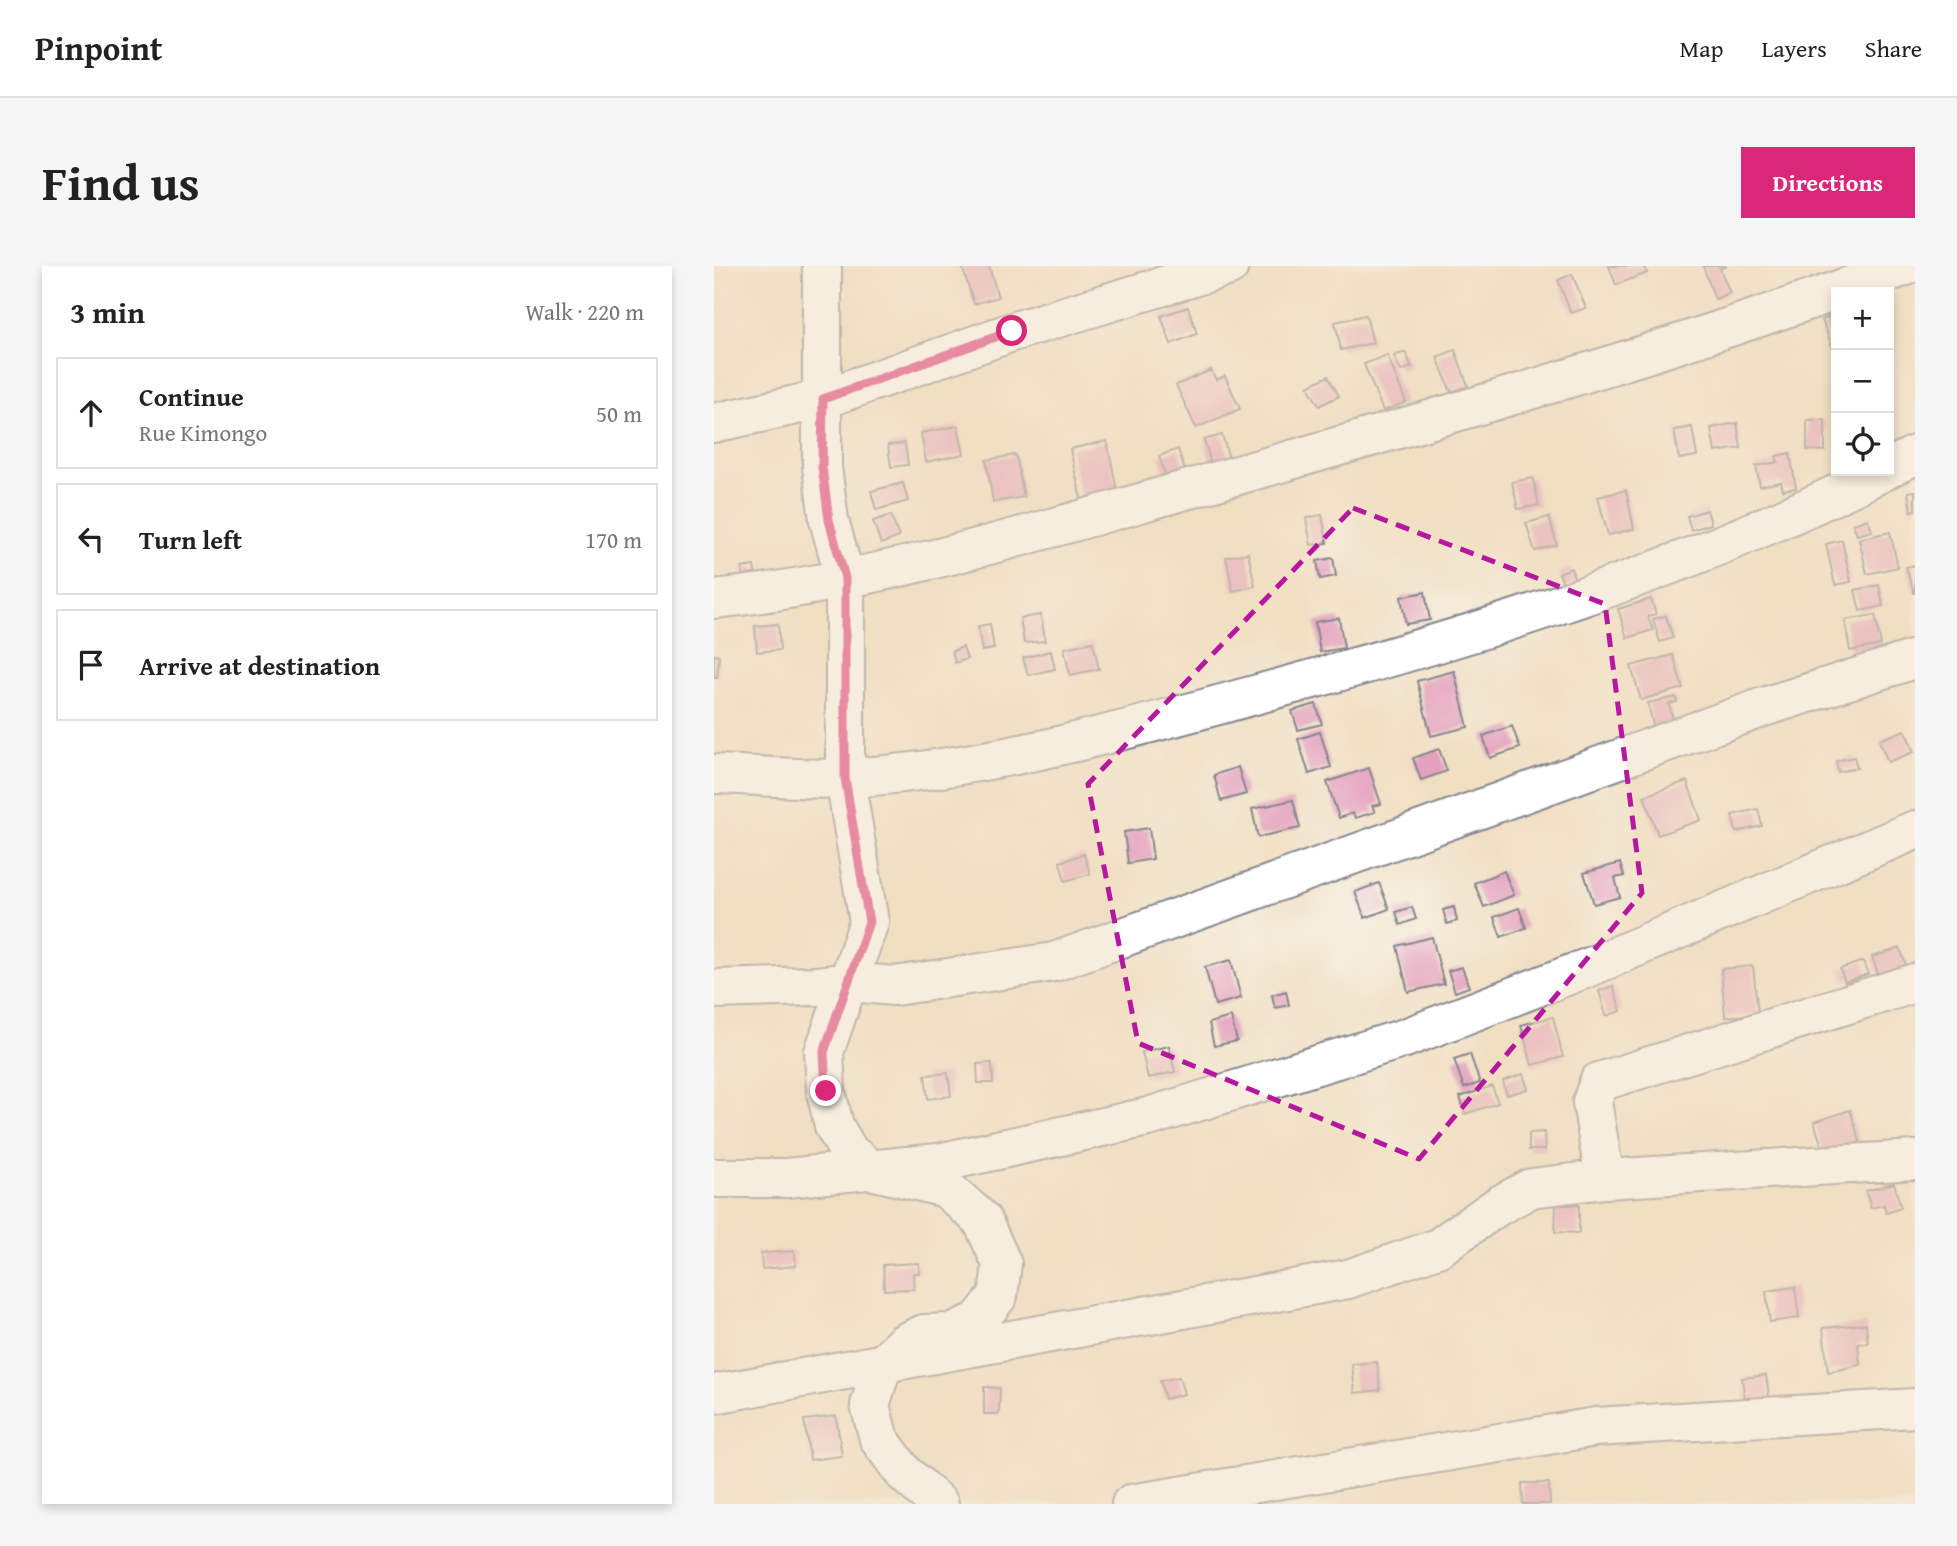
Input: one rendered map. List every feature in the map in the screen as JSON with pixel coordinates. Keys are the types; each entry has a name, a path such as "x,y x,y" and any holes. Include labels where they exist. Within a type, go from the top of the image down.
{"street":[{"path":"822,266 822,467 829,520 845,578 845,778 869,922 824,1052 826,1091 834,1126 849,1152 871,1170 946,1188 982,1220 1002,1264 998,1296 978,1321 951,1333 924,1334 904,1343 883,1364 870,1405 879,1439 904,1473 939,1504"},
{"path":"714,423 823,399 1012,331 1229,266"},
{"path":"714,599 845,578 1031,533 1320,452 1795,306 1906,266"},
{"path":"1894,466 1915,455"},
{"path":"714,774 845,778 926,771 1099,738 1418,650 1542,612 1796,515 1874,476"},
{"path":"714,989 817,986 849,982 895,986 1054,962 1764,707 1915,659"},
{"path":"714,1178 786,1178 938,1163 1148,1117 1405,1038 1592,966 1915,830"},
{"path":"1605,1179 1592,1102 1599,1082 1915,983"},
{"path":"714,1394 1348,1279 1438,1248 1498,1206 1531,1188 1605,1179 1915,1160"},
{"path":"1131,1504 1596,1427 1915,1408"}],"highlighted area":[{"path":"1353,508 1605,604 1642,893 1419,1159 1138,1043 1088,784"}],"building":[{"path":"962,266 989,266 998,297 974,304"},
{"path":"1609,266 1644,266 1647,273 1616,285"},
{"path":"1703,266 1727,266 1720,269 1730,293 1715,299"},
{"path":"1572,274 1586,308 1571,313 1558,280"},
{"path":"1188,307 1197,334 1171,344 1161,316"},
{"path":"1366,315 1373,343 1341,350 1335,322"},
{"path":"1831,316 1831,343 1822,320"},
{"path":"1455,350 1468,386 1451,392 1437,357"},
{"path":"1405,352 1412,367 1401,371 1394,356"},
{"path":"1387,355 1406,402 1383,411 1364,364"},
{"path":"1211,370 1216,380 1225,376 1240,409 1196,428 1176,385"},
{"path":"1328,376 1339,396 1319,406 1308,386"},
{"path":"1807,420 1825,420 1825,451 1807,450"},
{"path":"1737,423 1741,448 1715,452 1711,428"},
{"path":"958,426 964,454 926,462 921,433"},
{"path":"1692,427 1697,456 1679,459 1674,430"},
{"path":"1222,435 1231,465 1213,470 1204,440"},
{"path":"1107,441 1119,500 1083,508 1070,449"},
{"path":"905,443 908,465 891,467 888,445"},
{"path":"1178,449 1185,471 1169,486 1159,456"},
{"path":"1790,453 1796,488 1783,490 1781,482 1760,486 1756,466 1778,462 1776,456"},
{"path":"1016,455 1024,497 993,502 986,460"},
{"path":"1533,478 1539,505 1518,509 1512,482"},
{"path":"903,483 908,501 876,510 871,491"},
{"path":"1626,490 1634,529 1608,535 1598,497"},
{"path":"1915,491 1915,510 1911,511 1908,492"},
{"path":"1707,510 1711,524 1691,530 1687,516"},
{"path":"891,515 899,537 881,544 873,521"},
{"path":"1322,515 1327,543 1311,545 1306,518"},
{"path":"1549,517 1557,545 1535,551 1526,523"},
{"path":"1868,519 1872,531 1857,535 1853,524"},
{"path":"1890,532 1898,567 1867,574 1859,539"},
{"path":"1842,540 1851,582 1835,585 1826,544"},
{"path":"1248,553 1255,586 1233,591 1226,557"},
{"path":"1333,558 1336,576 1320,579 1317,561"},
{"path":"1915,565 1915,593 1914,593 1906,567"},
{"path":"754,566 756,580 744,582 742,568"},
{"path":"1571,568 1576,583 1565,588 1559,573"},
{"path":"1879,585 1883,606 1860,611 1855,590"},
{"path":"1425,592 1430,620 1406,624 1401,597"},
{"path":"1651,599 1656,614 1648,616 1653,630 1627,638 1618,609"},
{"path":"1041,615 1045,641 1024,643 1020,618"},
{"path":"1875,615 1881,645 1850,651 1845,620"},
{"path":"1666,616 1673,638 1660,642 1653,619"},
{"path":"1339,618 1344,648 1320,652 1315,622"},
{"path":"778,624 780,650 757,652 755,626"},
{"path":"990,624 994,649 982,651 978,626"},
{"path":"1093,642 1099,669 1070,675 1064,648"},
{"path":"963,647 967,659 955,663 952,651"},
{"path":"1051,651 1055,669 1028,675 1023,658"},
{"path":"714,655 719,656 717,678 714,677"},
{"path":"1673,655 1683,688 1641,700 1631,666"},
{"path":"1454,671 1468,727 1431,736 1417,681"},
{"path":"1676,697 1677,702 1669,704 1674,724 1654,729 1648,703"},
{"path":"1316,704 1322,724 1298,730 1292,711"},
{"path":"1512,726 1520,748 1490,758 1483,736"},
{"path":"1905,730 1914,752 1888,762 1879,740"},
{"path":"1320,732 1331,767 1309,774 1298,739"},
{"path":"1439,749 1447,771 1421,780 1413,758"},
{"path":"1854,757 1857,768 1838,772 1836,761"},
{"path":"1238,767 1246,794 1221,801 1214,775"},
{"path":"1369,768 1381,804 1372,806 1375,812 1355,818 1353,813 1339,818 1327,782"},
{"path":"1687,781 1701,820 1658,835 1644,796"},
{"path":"1293,800 1300,828 1258,837 1252,809"},
{"path":"1758,809 1762,826 1736,832 1732,815"},
{"path":"1149,828 1153,859 1128,863 1124,832"},
{"path":"1084,854 1090,874 1065,881 1060,862"},
{"path":"1620,863 1624,876 1615,878 1620,897 1594,904 1584,873"},
{"path":"1504,871 1514,895 1484,907 1474,883"},
{"path":"1379,883 1389,909 1365,918 1355,892"},
{"path":"1412,907 1416,919 1400,925 1396,912"},
{"path":"1454,907 1457,921 1447,924 1443,910"},
{"path":"1519,908 1526,928 1501,937 1494,917"},
{"path":"1432,937 1444,984 1408,992 1397,946"},
{"path":"1900,948 1908,971 1880,979 1872,957"},
{"path":"1231,960 1241,998 1215,1005 1205,967"},
{"path":"1863,961 1868,974 1845,982 1840,969"},
{"path":"1753,966 1758,1014 1725,1017 1721,969"},
{"path":"1462,967 1469,987 1455,992 1448,971"},
{"path":"1613,986 1621,1011 1606,1016 1599,991"},
{"path":"1286,991 1289,1005 1275,1008 1272,995"},
{"path":"1231,1017 1237,1041 1214,1046 1209,1023"},
{"path":"1553,1017 1563,1057 1532,1065 1521,1025"},
{"path":"1169,1046 1175,1072 1148,1078 1142,1052"},
{"path":"1470,1054 1480,1083 1464,1088 1454,1059"},
{"path":"992,1063 993,1083 978,1083 977,1064"},
{"path":"948,1073 951,1096 928,1099 925,1075"},
{"path":"1523,1074 1528,1089 1507,1095 1503,1081"},
{"path":"1492,1086 1498,1103 1465,1114 1460,1097"},
{"path":"1850,1110 1861,1145 1825,1156 1814,1122"},
{"path":"1544,1132 1545,1150 1529,1150 1529,1133"},
{"path":"1894,1183 1901,1208 1886,1213 1884,1205 1871,1208 1866,1191"},
{"path":"1556,1205 1579,1205 1579,1233 1555,1232"},
{"path":"794,1251 796,1266 762,1269 761,1253"},
{"path":"919,1263 919,1273 913,1273 914,1289 884,1290 883,1265"},
{"path":"1795,1287 1799,1318 1770,1322 1766,1291"},
{"path":"1866,1324 1868,1343 1858,1344 1860,1365 1828,1372 1823,1328"},
{"path":"1377,1362 1380,1390 1355,1393 1352,1364"},
{"path":"1766,1375 1770,1404 1746,1407 1742,1378"},
{"path":"1179,1377 1184,1394 1165,1399 1160,1381"},
{"path":"984,1387 1000,1388 999,1414 984,1414"},
{"path":"836,1416 842,1456 810,1460 804,1420"},
{"path":"1522,1483 1549,1483 1550,1504 1523,1504"}],"route":[{"path":"826,1091 824,1052 869,922 845,778 845,578 829,520 822,467 823,399 1012,331"}]}
